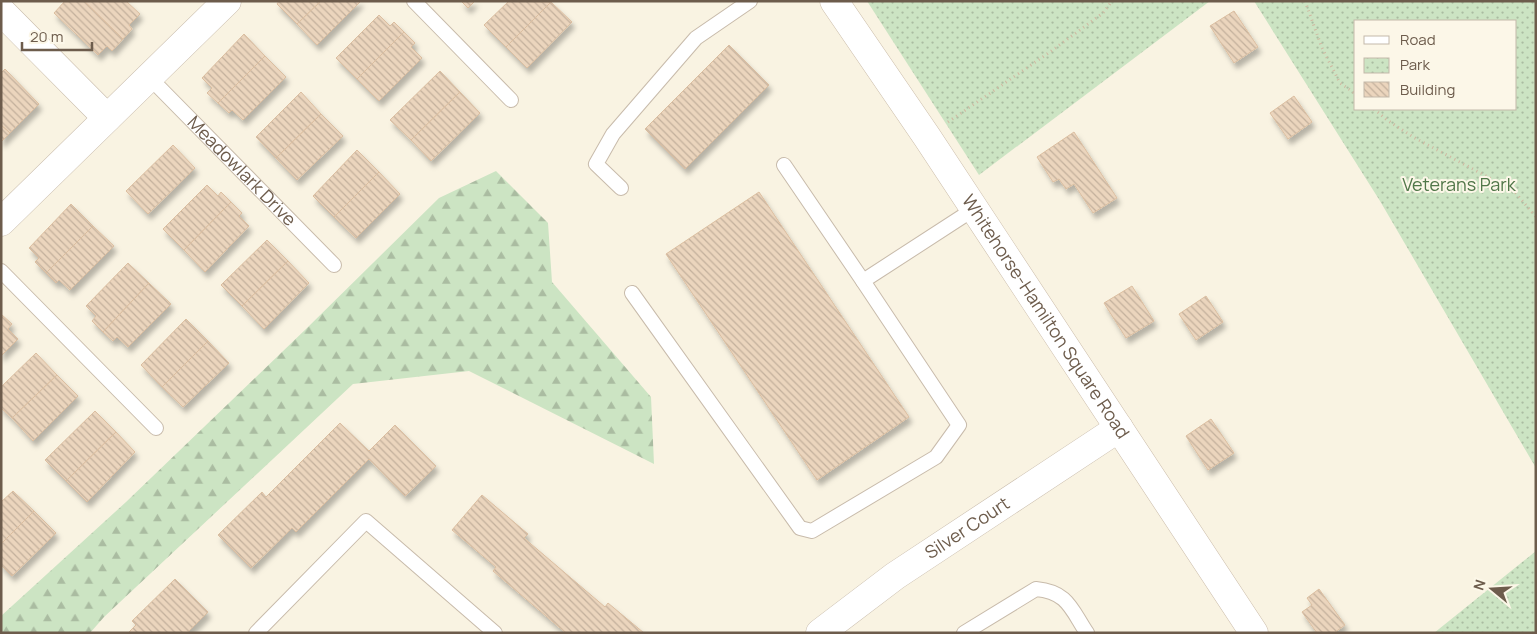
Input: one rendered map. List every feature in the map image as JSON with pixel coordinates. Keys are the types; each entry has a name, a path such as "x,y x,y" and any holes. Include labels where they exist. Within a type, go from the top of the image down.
{"street":[{"path":"1,222 227,1"},
{"name":"Whitehorse-Hamilton Square Road","path":"834,1 927,137 1254,633"},
{"path":"4,18 106,118"},
{"name":"Silver Court","path":"820,633 895,576 1119,428"}],"lane":[{"path":"414,1 511,100"},
{"path":"621,188 596,164 613,134 696,38 750,1"},
{"name":"Meadowlark Drive","path":"149,77 334,265"},
{"path":"632,294 800,528 812,531 936,457 959,425 864,281 784,165"},
{"path":"864,281 974,209"},
{"path":"1,271 156,428"},
{"path":"256,633 366,521 495,633"},
{"path":"964,633 1036,590 1048,590 1058,594 1067,602 1087,633"}],"path":[{"path":"927,137 1050,52 1103,13 1112,1"},
{"path":"1305,1 1322,48 1340,83 1354,93"},
{"path":"1375,110 1413,137 1514,191 1536,217"}],"green space":[{"path":"867,1 1210,1 979,175"},
{"name":"Veterans Park","path":"1254,1 1536,1 1536,468 1380,201"},
{"path":"496,171 548,223 552,282 651,397 654,464 469,371 353,384 104,617 90,633 1,633 1,616 126,502 439,198"},
{"path":"1536,551 1536,633 1434,633"}],"building":[{"path":"65,1 84,1 123,39 112,51 107,46 98,55 54,13"},
{"path":"84,1 126,1 140,14 129,25 132,29 123,39"},
{"path":"279,1 321,1 297,24 277,4"},
{"path":"321,1 361,1 317,45 297,24"},
{"path":"461,1 475,1 468,8"},
{"path":"509,1 551,2 506,47 484,25"},
{"path":"551,2 572,22 527,68 506,47"},
{"path":"1234,11 1258,47 1234,63 1210,26"},
{"path":"379,15 390,26 394,22 404,32 357,79 336,58"},
{"path":"404,32 415,43 411,47 422,58 379,101 357,79"},
{"path":"244,34 265,56 218,103 207,93 212,88 202,78"},
{"path":"729,45 769,85 685,169 645,129"},
{"path":"265,56 286,77 243,120 232,110 229,113 218,103"},
{"path":"5,69 39,104 10,133 1,125 1,73"},
{"path":"440,71 460,92 411,140 390,120"},
{"path":"301,92 321,114 276,158 256,137"},
{"path":"460,92 480,113 431,161 411,140"},
{"path":"1294,96 1312,122 1288,139 1270,113"},
{"path":"321,114 343,136 297,180 276,158"},
{"path":"1,125 10,133 1,142"},
{"path":"1074,132 1117,198 1093,213 1074,184 1066,189 1059,179 1053,182 1037,157"},
{"path":"173,145 195,168 148,214 126,191"},
{"path":"357,150 379,172 334,217 313,196"},
{"path":"379,172 400,194 356,238 334,217"},
{"path":"207,185 218,196 221,192 231,202 184,250 163,229"},
{"path":"759,192 909,417 817,480 666,254"},
{"path":"231,202 242,213 239,216 249,226 205,272 184,250"},
{"path":"71,204 93,226 46,273 35,262 39,258 29,248"},
{"path":"93,226 114,246 70,290 59,280 56,283 46,273"},
{"path":"267,240 288,261 242,306 221,285"},
{"path":"288,261 309,283 264,329 242,306"},
{"path":"128,263 149,283 103,332 92,321 96,316 86,306"},
{"path":"149,283 171,304 128,347 117,337 113,341 103,332"},
{"path":"1132,286 1154,321 1126,338 1104,303"},
{"path":"1206,296 1223,322 1196,340 1179,314"},
{"path":"1,314 12,324 8,329 18,339 1,356"},
{"path":"186,319 208,341 162,387 141,365"},
{"path":"208,341 229,363 183,407 162,387"},
{"path":"36,353 57,375 12,418 1,408 1,387"},
{"path":"57,375 78,396 33,441 12,418"},
{"path":"95,411 116,432 66,481 45,460"},
{"path":"1211,419 1234,453 1208,470 1186,436"},
{"path":"340,423 369,451 395,425 436,466 405,496 369,459 296,532 292,528 251,568 218,535 262,492 266,497"},
{"path":"116,432 135,452 87,502 66,481"},
{"path":"13,491 34,511 1,544 1,502"},
{"path":"482,495 528,534 524,538 605,607 608,603 644,633 566,633 493,571 496,567 452,530"},
{"path":"34,511 56,533 12,576 1,565 1,544"},
{"path":"175,579 208,612 187,633 128,633 136,625 132,621"},
{"path":"1319,589 1345,625 1334,633 1317,633 1302,612 1312,605 1307,598"}]}
